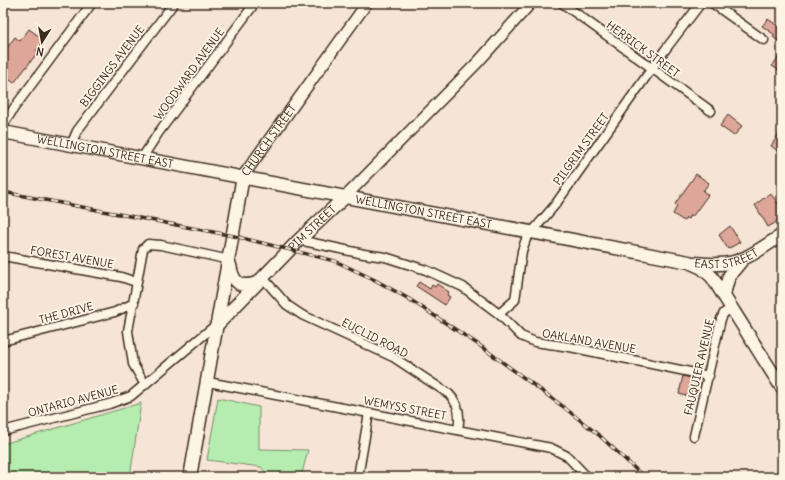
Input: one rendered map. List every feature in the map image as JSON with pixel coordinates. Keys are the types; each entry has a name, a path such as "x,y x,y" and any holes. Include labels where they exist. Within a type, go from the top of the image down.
{"main road":[{"name":"WELLINGTON STREET EAST","path":"3,132 244,176 344,198 689,262 702,268 712,276 782,388"},
{"name":"CHURCH STREET","path":"218,323 244,176"},
{"name":"PIM STREET","path":"218,323 299,240 344,198"},
{"name":"EAST STREET","path":"689,262 717,265 742,260 782,235"},
{"path":"230,260 231,273 236,281 242,285 250,285 261,280"},
{"path":"724,294 729,276 742,260"},
{"path":"190,477 218,323"}],"street":[{"path":"3,126 14,108 92,3"},
{"name":"BIGGINGS AVENUE","path":"71,145 77,131 174,3"},
{"name":"WOODWARD AVENUE","path":"142,158 255,3"},
{"name":"CHURCH STREET","path":"244,176 367,3"},
{"name":"PIM STREET","path":"344,198 478,62 531,3"},
{"name":"HERRICK STREET","path":"562,3 652,70 711,111"},
{"name":"PILGRIM STREET","path":"499,314 515,300 522,251 526,239 555,205 701,3"},
{"path":"712,3 764,40"},
{"name":"OAKLAND AVENUE","path":"299,240 385,257 426,270 463,287 499,314 521,336 535,342 570,347 709,376"},
{"path":"146,385 133,364 128,331 143,249 148,244 161,245 230,260"},
{"name":"FOREST AVENUE","path":"3,256 121,277 136,282"},
{"name":"EUCLID ROAD","path":"261,280 287,305 302,315 393,357 449,394 456,402 459,412 458,429"},
{"name":"THE DRIVE","path":"3,341 115,312 134,303"},
{"name":"FAUQUIER AVENUE","path":"694,436 721,319 724,313 732,308"},
{"name":"ONTARIO AVENUE","path":"3,432 109,404 131,396 146,385 218,323"},
{"name":"WEMYSS STREET","path":"208,382 551,448 567,456 587,477"},
{"path":"358,477 369,413"}],"green space":[{"path":"218,398 259,407 259,449 308,450 301,477 269,477 261,467 207,460"},
{"path":"141,403 130,477 3,477 3,444"}],"building":[{"path":"768,19 782,29 782,44 773,37 775,35 762,26"},
{"path":"29,29 44,40 36,51 38,52 14,83 3,75 3,53 15,37 20,41"},
{"path":"782,52 782,72 772,66"},
{"path":"728,115 742,126 734,136 720,126"},
{"path":"782,129 782,154 771,146"},
{"path":"696,174 709,183 703,191 708,195 692,217 690,215 688,219 686,218 684,221 673,214 677,206 675,204"},
{"path":"770,193 780,206 779,207 782,214 775,223 768,227 755,205"},
{"path":"730,226 740,242 728,249 719,235"},
{"path":"419,282 430,289 432,285 435,287 437,284 449,292 447,295 450,297 445,305 416,286"},
{"path":"683,376 694,379 691,397 679,394"}],"railway":[{"path":"3,192 234,236 335,261 375,280 409,299 479,345 561,405 600,436 644,477"}]}
